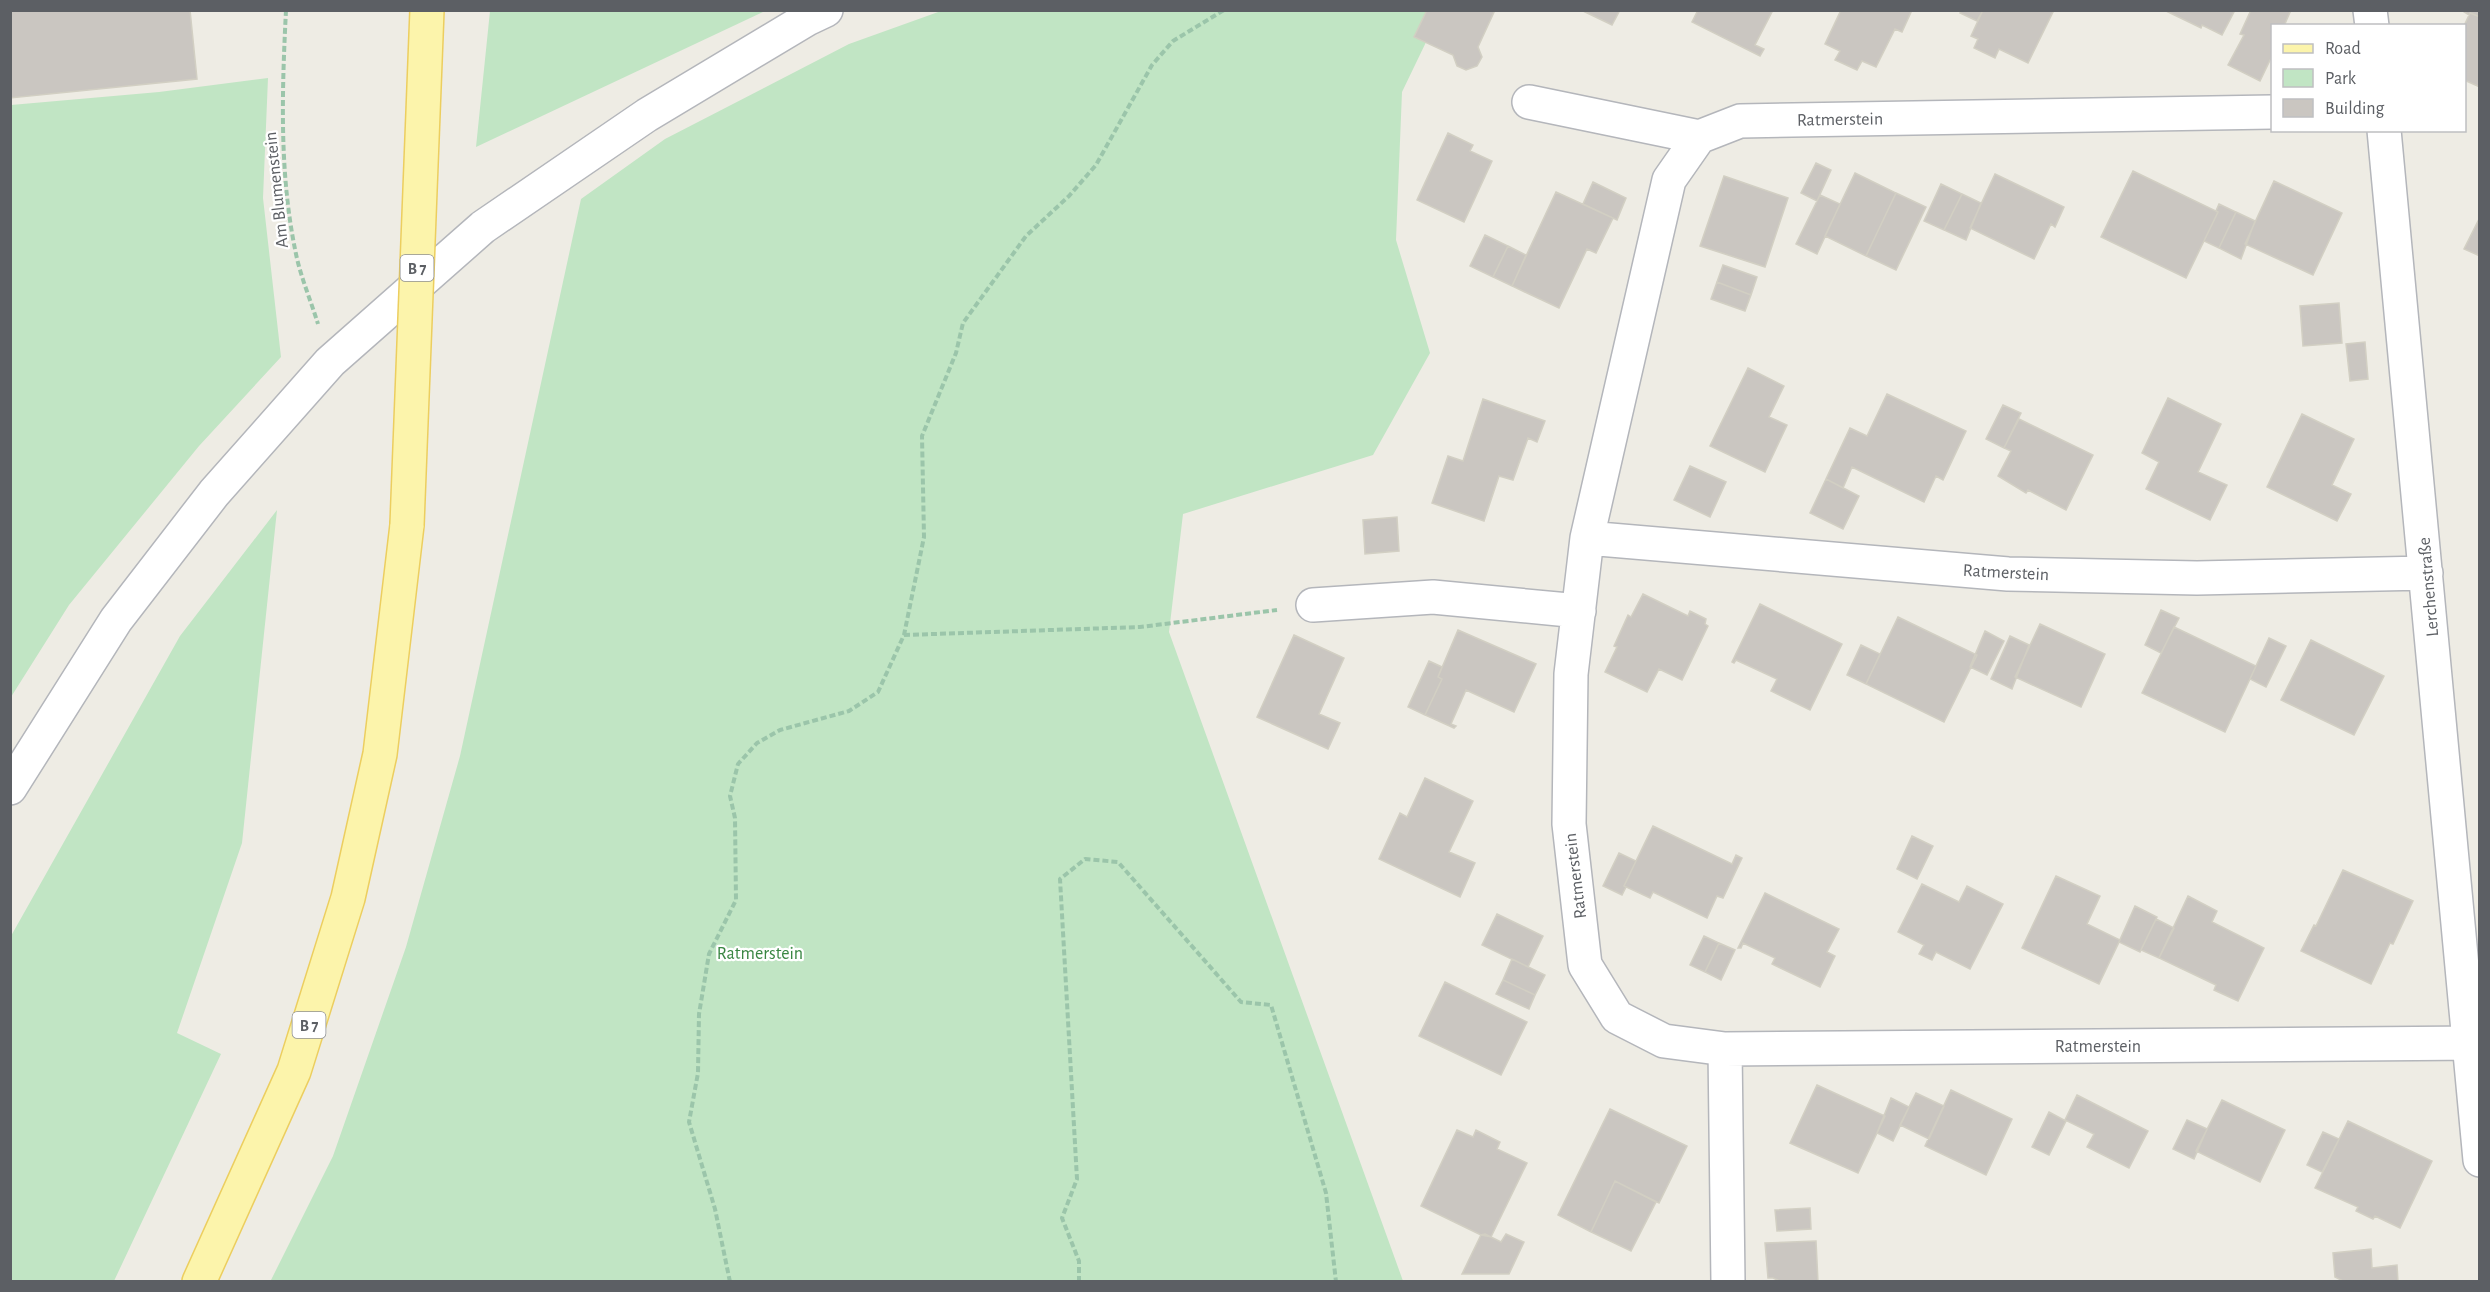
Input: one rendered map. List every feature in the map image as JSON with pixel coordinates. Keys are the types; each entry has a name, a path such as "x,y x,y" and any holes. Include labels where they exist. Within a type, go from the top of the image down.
{"main road":[{"name":"B 7","path":"199,1281 294,1071 348,898 380,754 407,525 427,10"}],"street":[{"path":"10,788 116,620 214,493 330,362 483,227 647,115 807,19 826,10"},
{"path":"1529,102 1699,137"},
{"name":"Ratmerstein","path":"2271,111 1740,121 1699,137 1669,180 1587,538 1571,674 1569,824 1585,965 1617,1017 1664,1041 1725,1049 2475,1043"},
{"name":"Lerchenstraße","path":"2384,132 2426,573 2475,1043 2480,1160"},
{"name":"Ratmerstein","path":"1587,538 2008,574 2197,578 2426,573"},
{"path":"1313,605 1433,597 1579,612"},
{"path":"1725,1049 1728,1281"}],"path":[{"name":"Am Blumenstein","path":"286,10 282,102 285,169 296,254 330,362"},
{"path":"730,1281 715,1209 689,1122 698,1073 699,1014 709,954 736,900 735,818 730,796 738,764 757,743 780,730 849,711 878,692 904,635 924,537 922,436 956,353 963,323 1026,236 1069,196 1096,165 1152,65 1173,41 1224,10"},
{"path":"904,635 1140,627 1313,605"},
{"path":"1079,1281 1079,1261 1062,1218 1077,1179 1060,879 1085,860 1118,862 1241,1002 1271,1005 1326,1193 1336,1281"}],"green space":[{"path":"490,10 765,11 476,147"},
{"name":"Ratmerstein","path":"941,11 1441,11 1402,92 1396,240 1430,353 1373,455 1183,514 1169,632 1403,1281 270,1282 333,1156 406,947 460,756 581,199 665,139 849,44"},
{"path":"268,78 263,198 281,357 199,446 69,605 11,697 11,105 159,92"},
{"path":"277,510 242,843 177,1033 221,1054 114,1281 11,1281 11,936 180,636"}],"building":[{"path":"10,10 190,10 197,79 10,98"},
{"path":"1427,10 1495,10 1478,47 1482,57 1477,66 1466,70 1457,66 1453,55 1414,37"},
{"path":"1581,10 1620,10 1612,25"},
{"path":"1698,10 1773,10 1755,45 1764,49 1760,56 1692,22"},
{"path":"1841,10 1912,10 1902,32 1895,29 1876,67 1862,61 1857,70 1835,60 1840,51 1825,44"},
{"path":"1962,10 1983,10 1977,21 1960,13"},
{"path":"1983,10 2054,10 2028,63 1999,49 1995,58 1974,48 1978,39 1971,36"},
{"path":"2164,10 2235,10 2222,35 2202,25 2201,28"},
{"path":"2251,10 2291,10 2285,24 2271,24 2271,58 2260,81 2228,65 2244,35 2240,34"},
{"path":"2461,10 2480,10 2480,17 2470,13 2469,15"},
{"path":"2470,13 2480,17 2480,87 2466,81 2465,24"},
{"path":"1448,133 1473,145 1470,151 1492,161 1464,222 1417,200"},
{"path":"1816,163 1831,170 1817,201 1801,193"},
{"path":"2133,171 2218,212 2186,278 2101,237"},
{"path":"1855,173 1896,193 1866,256 1825,236"},
{"path":"1995,174 2064,207 2055,227 2051,224 2034,259 1970,228"},
{"path":"1724,176 1788,198 1765,267 1700,246"},
{"path":"2274,181 2342,213 2313,275 2245,244"},
{"path":"1593,182 1626,198 1617,220 1583,204"},
{"path":"1941,184 1962,194 1944,230 1924,221"},
{"path":"1556,192 1613,218 1596,253 1587,249 1559,308 1512,286"},
{"path":"1896,193 1926,207 1896,270 1866,256"},
{"path":"1962,194 1981,203 1966,240 1944,230"},
{"path":"1820,195 1840,204 1817,254 1796,244"},
{"path":"2219,204 2236,212 2219,248 2204,241 2218,212 2216,211"},
{"path":"2236,212 2255,221 2241,259 2219,248"},
{"path":"2480,217 2480,256 2464,249"},
{"path":"1485,235 1508,246 1493,277 1470,266"},
{"path":"1508,246 1526,255 1512,286 1493,277"},
{"path":"1723,265 1757,277 1751,295 1717,282"},
{"path":"1717,282 1751,295 1745,311 1711,299"},
{"path":"2339,303 2342,343 2303,346 2300,306"},
{"path":"2365,342 2368,379 2350,381 2346,344"},
{"path":"1748,368 1784,386 1769,417 1787,425 1765,472 1710,446"},
{"path":"1887,394 1966,431 1943,480 1936,476 1924,502 1852,467 1843,488 1826,479 1850,428 1867,436"},
{"path":"2168,398 2221,424 2198,472 2227,485 2210,520 2146,489 2159,462 2142,453"},
{"path":"1483,399 1545,421 1537,442 1528,438 1513,480 1499,476 1484,521 1432,503 1448,456 1463,461"},
{"path":"2003,405 2021,413 2004,448 1986,439"},
{"path":"2302,414 2354,439 2332,485 2351,494 2337,521 2267,487"},
{"path":"2019,419 2093,455 2066,510 2028,490 2026,493 1998,476 2011,451 2004,448"},
{"path":"1690,466 1726,482 1710,517 1674,500"},
{"path":"1826,479 1859,496 1843,529 1810,513"},
{"path":"1397,517 1399,551 1365,554 1363,520"},
{"path":"1643,594 1688,616 1690,611 1706,619 1705,624 1708,626 1682,680 1659,669 1647,692 1605,672 1628,615 1631,617"},
{"path":"1760,604 1842,644 1810,710 1771,691 1777,679 1736,660 1732,662"},
{"path":"2161,610 2179,618 2161,653 2145,645"},
{"path":"1898,617 1977,655 1944,722 1866,684"},
{"path":"2040,624 2105,654 2081,707 2015,677"},
{"path":"2174,627 2256,666 2225,732 2142,693"},
{"path":"1458,630 1536,664 1514,712 1466,690 1451,724 1456,726 1454,728 1425,715 1442,679 1438,677"},
{"path":"1985,631 2004,641 1987,675 1970,667"},
{"path":"1294,635 1344,658 1319,714 1340,723 1328,749 1257,717"},
{"path":"2010,636 2029,645 2012,689 1991,679"},
{"path":"2269,638 2286,646 2266,687 2250,679"},
{"path":"2311,640 2384,676 2354,735 2281,700"},
{"path":"1861,645 1880,654 1866,684 1847,675"},
{"path":"1429,661 1442,667 1438,677 1442,679 1425,715 1408,707"},
{"path":"1425,778 1473,801 1449,852 1475,863 1460,897 1379,859 1400,813 1407,817"},
{"path":"1653,826 1732,864 1736,855 1742,858 1723,898 1717,896 1707,918 1653,892 1650,898 1624,886"},
{"path":"1912,836 1933,846 1917,879 1897,869"},
{"path":"1619,853 1636,861 1622,895 1603,886"},
{"path":"2343,870 2413,901 2371,984 2301,951 2314,925 2316,926"},
{"path":"2056,876 2100,896 2087,924 2120,940 2099,984 2022,948"},
{"path":"1922,884 1959,902 1967,886 2003,904 1970,969 1936,952 1932,960 1919,954 1924,945 1898,932"},
{"path":"1765,893 1839,929 1827,952 1835,956 1820,987 1772,964 1775,958 1743,943 1741,948 1738,948"},
{"path":"2188,896 2217,911 2212,922 2264,948 2238,1001 2214,990 2216,985 2159,958"},
{"path":"2135,906 2157,917 2140,952 2119,942"},
{"path":"1497,914 1543,936 1528,967 1482,945"},
{"path":"2156,919 2174,928 2159,958 2141,950"},
{"path":"1704,936 1719,943 1705,972 1690,965"},
{"path":"1719,943 1735,950 1721,980 1705,972"},
{"path":"1512,959 1545,975 1535,995 1503,980"},
{"path":"1503,980 1535,995 1529,1009 1496,994"},
{"path":"1445,982 1527,1022 1501,1075 1419,1036"},
{"path":"1817,1085 1885,1116 1858,1173 1790,1143"},
{"path":"1951,1090 2012,1119 1986,1175 1925,1146"},
{"path":"1916,1093 1944,1106 1929,1139 1900,1125"},
{"path":"2077,1095 2148,1131 2129,1168 2087,1147 2094,1134 2065,1120"},
{"path":"1891,1098 1909,1107 1893,1141 1877,1133"},
{"path":"2222,1100 2285,1130 2260,1182 2196,1151"},
{"path":"1610,1109 1687,1146 1659,1203 1615,1181 1591,1232 1558,1215"},
{"path":"2049,1112 2066,1121 2049,1155 2032,1147"},
{"path":"2187,1120 2207,1129 2194,1159 2173,1149"},
{"path":"2348,1121 2432,1161 2400,1228 2375,1216 2373,1219 2356,1211 2358,1207 2315,1188"},
{"path":"1457,1130 1473,1137 1476,1130 1500,1142 1497,1149 1527,1163 1491,1237 1481,1235 1421,1206"},
{"path":"2323,1132 2339,1139 2322,1172 2307,1165"},
{"path":"1615,1181 1656,1202 1631,1251 1591,1232"},
{"path":"1810,1208 1811,1229 1777,1231 1775,1210"},
{"path":"1485,1234 1501,1242 1506,1234 1524,1242 1509,1274 1462,1274 1481,1235"},
{"path":"1816,1241 1818,1282 1782,1282 1768,1278 1765,1243"},
{"path":"2371,1249 2372,1268 2397,1265 2398,1282 2345,1282 2335,1277 2333,1253"}]}
